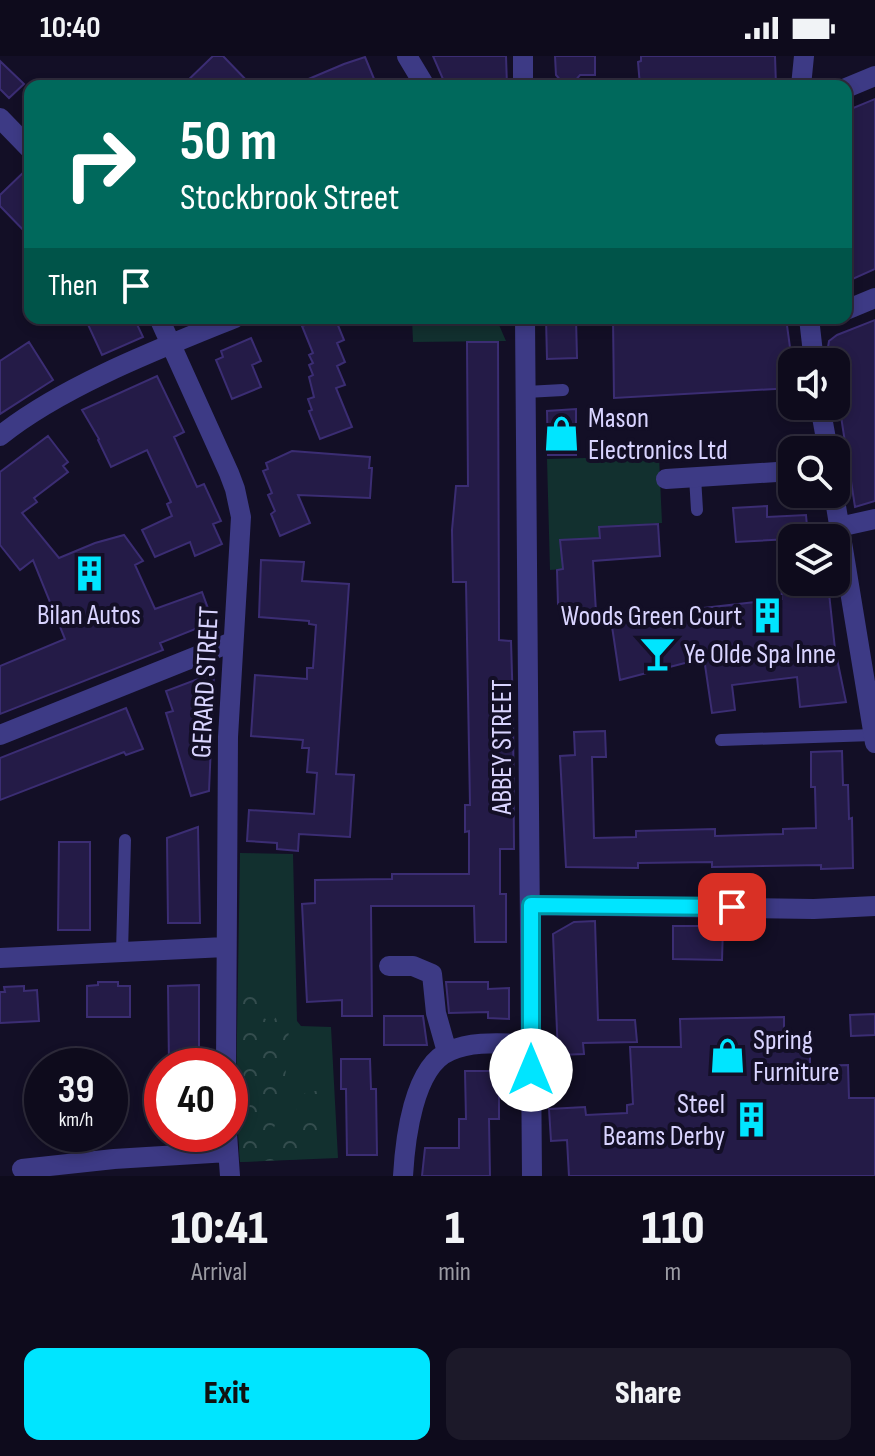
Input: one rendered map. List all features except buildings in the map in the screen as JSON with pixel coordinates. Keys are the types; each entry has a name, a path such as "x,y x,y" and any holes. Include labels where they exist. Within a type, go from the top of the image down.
{"street":[{"path":"407,56 421,80"},
{"path":"523,56 523,80"},
{"path":"802,80 804,56"},
{"path":"852,86 875,76"},
{"path":"0,118 24,143"},
{"path":"852,308 875,298"},
{"name":"GERARD STREET","path":"162,324 239,502 240,552 232,642 227,771 226,1048"},
{"path":"0,436 60,397 220,324"},
{"name":"ABBEY STREET","path":"525,324 532,1176"},
{"path":"810,324 812,348"},
{"path":"666,479 778,472"},
{"path":"850,525 875,519"},
{"path":"850,594 874,739"},
{"path":"0,735 232,642"},
{"path":"531,905 814,909 875,906"},
{"path":"0,958 225,947"},
{"path":"389,966 413,966 432,974 436,1013 447,1052"},
{"path":"403,1176 404,1147 416,1096 432,1064 447,1052 467,1045 531,1044"},
{"path":"22,1169 70,1170 175,1152"},
{"path":"228,1152 230,1176"}],"lane":[{"path":"526,392 563,390"},
{"path":"695,477 697,510"},
{"path":"721,740 874,739"},
{"path":"122,952 125,840"}],"green space":[{"path":"412,324 499,324 506,341 413,342"},
{"path":"659,456 662,523 600,527 601,544 561,540 563,569 550,570 547,459"},
{"path":"240,853 293,854 297,1021 301,1026 331,1027 338,1158 240,1162 239,1152 248,1152 248,1048 237,1048"},
{"path":"240,975 258,981 261,1002 259,1017 273,1021 282,1009 290,1014 281,1106 273,1131 278,1138 297,1128 296,1107 305,1093 321,1090 326,1100 319,1109 322,1118 320,1143 301,1148 300,1159 240,1162 239,1152 248,1152 248,1048 238,1048"}],"place":[{"name":"Mason Electronics Ltd","path":"562,433"},
{"name":"Bilan Autos","path":"89,574"},
{"name":"Woods Green Court","path":"768,615"},
{"name":"Ye Olde Spa Inne","path":"658,653"},
{"name":"Spring Furniture","path":"727,1055"},
{"name":"Steel Beams Derby","path":"751,1119"}],"route":[{"path":"531,1070 531,905 732,907"}]}
